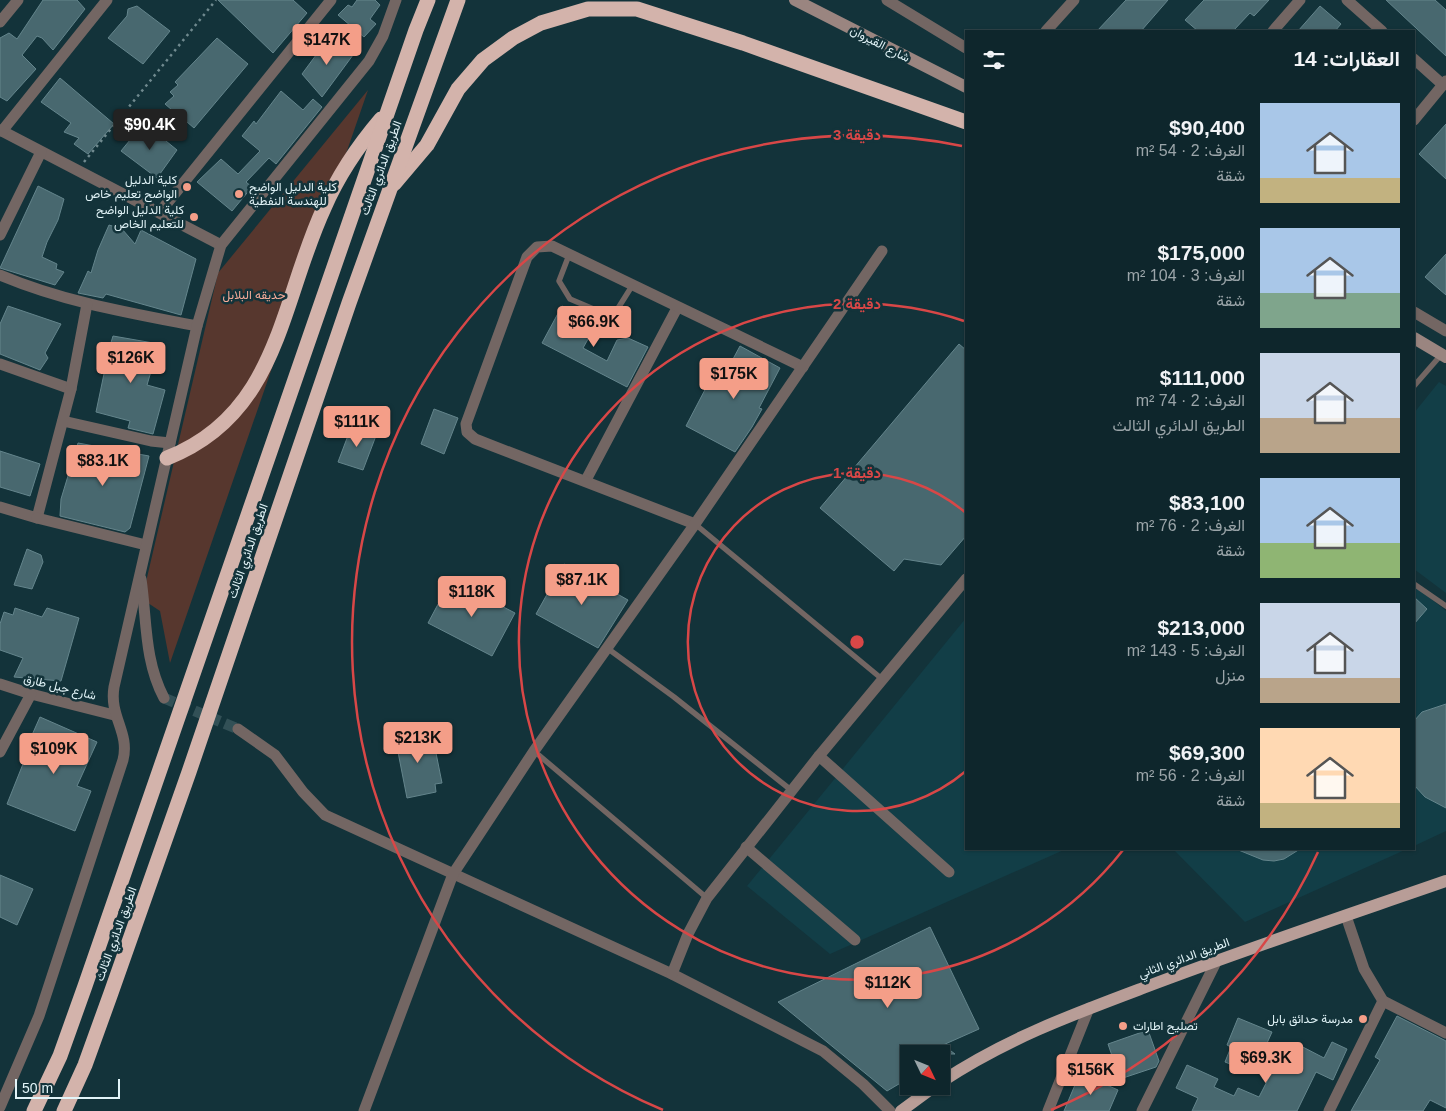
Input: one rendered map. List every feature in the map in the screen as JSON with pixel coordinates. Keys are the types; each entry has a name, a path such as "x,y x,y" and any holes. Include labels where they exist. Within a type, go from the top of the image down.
{"highway":[{"name":"الطريق الدائري الثالث","path":"34,1111 60,1056 85,986 388,110 428,0"},
{"name":"الطريق الدائري الثالث","path":"64,1111 85,1065 189,772 389,189 458,0"},
{"path":"389,189 423,150 458,89 483,60 527,30 556,17 588,10 637,9 743,43 965,122"},
{"path":"168,450 198,444 219,429 256,383 271,355 323,209 358,148 388,110"}],"main road":[{"name":"شارع القيروان","path":"795,0 965,86"},
{"path":"1415,339 1444,354"},
{"name":"الطريق الدائري الثاني","path":"950,1076 977,1058 1021,1035 1089,1008 1217,960 1446,881"},
{"path":"901,1111 922,1095"}],"street":[{"path":"0,22 18,0"},
{"path":"107,0 1,131 221,245"},
{"path":"160,212 332,0"},
{"path":"0,1107 39,1016 123,760 125,741 114,715 112,705 114,687 197,326 221,245 369,61 382,36 396,0"},
{"path":"887,0 965,47"},
{"path":"1047,30 1074,0"},
{"path":"1274,30 1300,0"},
{"path":"1347,0 1381,30"},
{"path":"1415,60 1444,83 1415,119"},
{"path":"0,234 41,152"},
{"path":"695,524 586,480 475,439 467,432 466,424 527,257 537,247 552,246 677,308 803,367"},
{"path":"364,1111 453,874 534,751 695,524 882,251"},
{"path":"0,275 35,290 87,304 197,326"},
{"path":"37,518 71,388 87,304"},
{"path":"586,480 677,308"},
{"path":"1415,313 1446,331"},
{"path":"0,364 71,388"},
{"path":"63,421 168,450"},
{"path":"0,508 146,545"},
{"path":"140,572 146,613 149,659 164,698"},
{"path":"672,974 688,934 707,898 791,790 965,580"},
{"name":"شارع جبل طارق","path":"0,684 31,694 114,715"},
{"path":"0,752 31,694"},
{"path":"238,729 276,755 303,792 325,815 672,974 822,1051 863,1084 890,1111"},
{"path":"819,756 949,872"},
{"path":"746,846 855,940"},
{"path":"1346,916 1364,969 1383,1002 1446,1033"},
{"path":"1142,1111 1217,960"},
{"path":"1329,1111 1383,1002"},
{"path":"1048,1111 1089,1008"}],"lane":[{"path":"569,255 560,281 570,299 610,316 615,313 632,286"},
{"path":"1415,385 1444,354"},
{"path":"695,524 882,679"},
{"path":"1415,585 1446,606"},
{"path":"607,648 674,697 791,790"},
{"path":"534,751 707,898"}],"path":[{"path":"77,171 216,0"}],"shaded area":[{"path":"1439,382 1446,386 1446,593 1415,570 1415,412"},
{"path":"1415,586 1446,611 1446,831 1415,846"},
{"path":"965,619 965,850 1064,850 830,954 747,886"},
{"path":"1174,850 1405,850 1245,922"}],"green space":[{"name":"حديقه البلابل","path":"368,90 170,663 160,611 142,599 218,273"}],"building":[{"path":"43,0 77,0 85,9 53,50 42,38 37,36 22,55 36,69 7,101 0,97 0,38 9,33 17,39"},
{"path":"218,0 293,0 307,13 273,53"},
{"path":"357,0 375,0 380,5 370,19 376,24 364,37 338,15 348,5 352,7"},
{"path":"1126,0 1168,0 1142,30 1098,30"},
{"path":"1204,0 1269,0 1254,16 1250,13 1234,30 1197,30 1185,20"},
{"path":"1386,0 1435,0 1446,10 1446,56"},
{"path":"137,6 170,31 143,64 108,38 127,16 128,9"},
{"path":"1320,6 1341,24 1336,30 1299,30"},
{"path":"333,37 353,55 322,97 302,74 322,47 324,49"},
{"path":"217,38 248,64 194,128 187,122 168,141 164,137 179,116 165,104 174,96 170,92 178,85 175,82"},
{"path":"60,78 114,124 88,154 74,144 79,138 64,132 71,123 41,102"},
{"path":"281,91 303,110 313,99 322,107 276,164 269,158 246,182 252,187 232,211 197,182 221,159 238,174 260,151 242,136 254,121 256,124"},
{"path":"144,123 177,150 157,178 121,151"},
{"path":"1446,124 1446,179 1419,154"},
{"path":"38,186 64,199 58,220 42,257 57,264 56,269 64,272 55,285 0,268"},
{"path":"109,225 122,229 135,244 141,230 196,259 181,315 106,294 103,298 78,293 88,271 91,273 98,250"},
{"path":"1446,254 1446,295 1425,277"},
{"path":"8,306 61,324 45,353 48,358 40,370 0,354 0,324"},
{"path":"562,306 596,325 583,348 607,361 617,340 628,338 648,347 627,387 542,343"},
{"path":"113,336 159,344 147,385 165,390 153,434 128,428 130,421 96,412 105,369 103,369"},
{"path":"959,344 965,349 965,537 941,565 904,559 894,571 820,508"},
{"path":"740,346 780,368 759,408 762,409 735,452 686,426 709,382 718,387"},
{"path":"434,409 458,418 444,454 421,444"},
{"path":"352,425 377,433 363,470 338,462"},
{"path":"78,443 149,456 130,528 125,532 60,516 61,499"},
{"path":"0,451 40,464 30,496 0,487"},
{"path":"27,549 41,555 43,562 32,589 14,585"},
{"path":"564,564 628,600 598,648 536,614"},
{"path":"451,580 515,613 492,656 428,623"},
{"path":"1415,598 1427,609 1415,623"},
{"path":"15,608 42,617 47,608 79,618 61,681 14,677 23,658 0,650 0,624 4,612 13,615"},
{"path":"1446,704 1446,808 1425,797 1415,786 1415,720 1422,712"},
{"path":"40,717 97,742 77,786 91,791 75,831 7,804 27,754 24,753"},
{"path":"423,727 427,749 435,748 442,783 435,784 436,792 407,798 398,752 401,752 397,732"},
{"path":"1238,850 1298,850 1284,859 1274,861 1263,860"},
{"path":"0,875 33,889 17,925 0,917"},
{"path":"930,927 979,1029 943,1045 900,1045 900,1083 887,1091 778,1002"},
{"path":"1397,1016 1446,1041 1446,1108 1430,1100 1423,1111 1351,1111 1380,1060 1375,1057"},
{"path":"1238,1018 1272,1032 1263,1052 1255,1049 1245,1070 1225,1062 1231,1047 1227,1045"},
{"path":"1148,1030 1159,1061 1156,1067 1120,1079 1108,1044"},
{"path":"1332,1042 1347,1049 1333,1080 1316,1072 1297,1111 1192,1111 1198,1098 1176,1088 1187,1065 1218,1079 1214,1087 1234,1096 1238,1088 1259,1097 1278,1060 1287,1064 1297,1044 1324,1058"},
{"path":"1080,1073 1118,1090 1109,1111 1064,1111"}],"tunnel":[{"path":"164,698 238,729"}],"place":[{"name":"كلية الدليل الواضح تعليم خاص","path":"187,187"},
{"name":"كلية الدليل الواضح للهندسة النفطية","path":"239,194"},
{"name":"كلية الدليل الواضح للتعليم الخاص","path":"194,217"},
{"name":"مدرسة حدائق بابل","path":"1363,1019"},
{"name":"تصليح اطارات","path":"1123,1026"}]}
